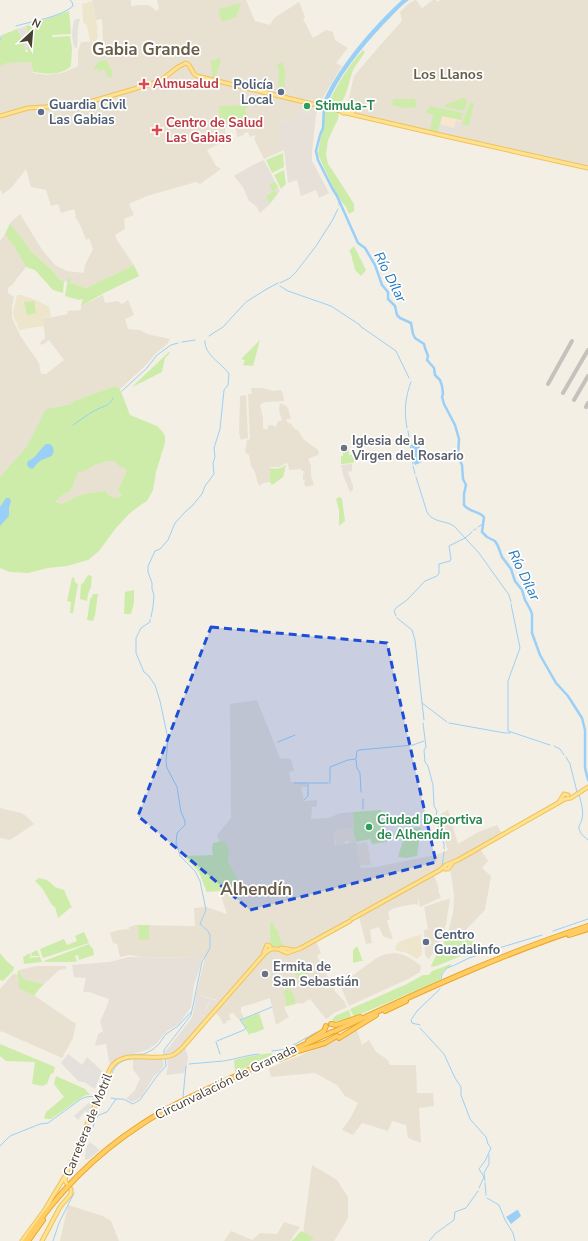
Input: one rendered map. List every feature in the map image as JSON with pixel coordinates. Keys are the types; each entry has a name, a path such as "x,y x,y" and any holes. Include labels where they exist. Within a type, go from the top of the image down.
{"highway":[{"name":"Circunvalación de Granada","path":"24,1241 69,1184 95,1159 127,1134 179,1102 287,1052 335,1034 376,1013 491,961 588,927"},
{"path":"332,1024 336,1025 376,1013"},
{"path":"335,1034 376,1013"},
{"path":"287,1052 324,1031 326,1026"},
{"name":"Circunvalación de Granada","path":"28,1241 56,1203 80,1177 101,1157 128,1136 157,1117 176,1107 298,1051 325,1043 335,1034"}],"main road":[{"path":"0,116 28,108 71,106 94,101 160,81 178,67 188,63 195,75 320,106 342,110 344,113 346,111 357,115 588,168"},
{"path":"342,110 345,107 346,111"},
{"name":"Carretera de Motril","path":"67,1184 65,1179 66,1175 108,1075 118,1060 126,1058 173,1055 269,948 287,951 301,948 557,805 566,797 571,798 588,788"},
{"path":"24,1241 66,1175"},
{"path":"42,1241 60,1207 71,1194 71,1189"}],"highlighted area":[{"path":"211,627 387,643 436,862 250,910 138,816"}],"shaded area":[{"path":"92,0 131,0 131,6 148,5 156,11 159,9 157,0 246,0 255,21 270,25 274,18 299,2 305,17 303,19 313,38 326,30 333,32 335,40 348,48 336,63 342,66 319,104 316,115 297,110 298,119 277,122 284,150 264,159 254,139 256,135 250,137 248,132 237,137 235,125 225,128 226,140 207,150 216,166 221,169 200,184 196,182 147,196 129,204 134,215 124,219 125,229 115,235 134,265 86,288 60,280 52,270 27,247 10,223 20,214 43,251 55,265 67,271 84,273 85,265 93,249 89,238 86,240 75,217 74,209 61,213 58,204 51,206 46,190 31,187 26,169 12,187 3,194 0,190 0,66 8,63 31,62 33,73 47,75 62,73 78,66 78,52 81,42 103,41 102,19 96,20"},
{"path":"415,0 422,8 433,0 438,2 440,0 588,0 588,167 356,114 349,108 348,102 354,76 402,21 400,12 408,4"},
{"path":"92,1 98,29 98,38 96,41 90,41 87,26 83,22 82,4"},
{"path":"76,19 80,19 77,48 74,47 72,36 73,25"},
{"path":"26,26 28,50 25,50 23,39 17,29"},
{"path":"297,110 316,115 312,161 329,193 319,198 316,190 301,196 297,180 288,183 284,150 277,122 297,119"},
{"path":"442,116 461,120 456,133 452,134 439,131"},
{"path":"456,120 460,122 456,133 452,134 438,131 440,124 454,128"},
{"path":"264,160 280,191 270,204 260,213 256,206 249,201 243,187 234,176"},
{"path":"5,234 26,267 8,288 8,293 14,297 12,318 21,337 39,363 41,374 46,374 64,360 49,340 42,345 40,343 45,338 43,319 68,314 67,311 81,310 81,306 103,295 105,303 117,301 122,304 128,300 134,315 125,319 128,329 140,330 147,334 170,339 147,364 120,389 115,386 76,400 71,404 50,408 45,412 27,446 0,477 0,241"},
{"path":"17,295 38,301 49,307 51,317 43,319 44,326 23,329 20,331 13,313"},
{"path":"251,388 263,388 273,391 281,390 284,401 265,402 260,405 263,418 263,429 268,429 268,426 271,425 276,427 278,421 282,421 279,410 280,403 288,408 291,419 286,419 287,422 298,430 303,439 319,452 318,455 308,459 311,465 311,476 314,485 306,487 304,484 305,480 303,480 303,473 305,473 304,471 301,469 289,470 288,464 286,463 280,467 270,467 270,482 263,483 260,486 258,484 255,472 251,466 249,455 245,452 247,440 250,439 248,394 252,394"},
{"path":"246,395 248,438 241,440 239,433 240,396"},
{"path":"108,460 115,461 119,466 127,470 118,491 122,496 116,498 112,497 105,491 83,494 61,504 55,500 70,492 79,471"},
{"path":"352,464 352,471 348,472 353,486 353,490 350,492 343,475 341,465"},
{"path":"257,700 280,758 291,759 294,771 289,772 291,782 307,783 307,787 301,787 304,801 317,800 317,807 312,807 311,819 328,818 341,813 353,812 354,828 334,831 335,845 356,842 361,868 375,867 436,855 448,850 441,831 439,816 448,810 458,844 478,832 497,825 502,834 481,850 488,861 482,868 491,876 485,910 460,936 448,933 453,913 454,896 450,869 441,867 433,872 439,889 440,898 420,907 418,897 418,905 415,904 398,907 388,912 390,919 387,921 393,939 383,936 379,927 370,930 372,943 366,944 358,913 315,939 321,953 317,956 329,979 333,982 334,990 344,1001 347,1007 334,1013 326,1019 310,999 302,1004 299,1003 284,1007 289,1017 276,1025 270,998 241,1007 241,1012 244,1018 239,1020 233,1013 229,1014 231,1020 226,1021 227,1023 223,1024 219,1016 212,1010 205,1018 202,1015 209,1003 217,1000 196,994 205,958 141,957 129,955 120,957 117,944 113,943 110,933 118,930 129,929 129,927 136,925 195,926 194,908 206,907 227,914 218,887 233,880 217,835 231,818 230,704"},
{"path":"0,808 21,813 34,824 10,840 0,838"},
{"path":"353,828 356,842 349,843 349,841 345,841 345,843 336,845 334,831"},
{"path":"367,842 371,865 360,865 356,844"},
{"path":"450,899 446,924 440,942 429,959 425,955 424,930 428,929 424,907"},
{"path":"421,935 422,954 417,959 407,953 395,950 397,943"},
{"path":"395,953 412,959 421,966 420,972 349,1006 341,984 378,957"},
{"path":"129,957 203,958 194,985 191,1007 179,1024 167,1031 156,1044 147,1050 119,1058 110,1067 106,1044 95,1046 98,1034 103,1031 100,1022 109,999 89,992 83,992 86,978 74,977 72,965 109,962"},
{"path":"36,966 66,966 66,969 59,970 44,984 23,979 19,970"},
{"path":"13,974 17,974 19,987 32,994 76,1024 73,1038 62,1058 1,1031 0,1033 0,989"},
{"path":"196,994 217,1001 216,1005 208,1003 202,1015 205,1018 184,1044 188,1057 184,1073 166,1075 168,1066 165,1052 191,1019"},
{"path":"357,1030 362,1045 369,1040 376,1052 388,1060 390,1065 416,1065 417,1093 433,1093 434,1106 419,1108 421,1143 408,1138 406,1125 392,1121 388,1131 362,1123 353,1135 342,1130 358,1103 345,1096 337,1085 315,1073 271,1077 269,1068 321,1047 337,1038 339,1041"},
{"path":"68,1054 82,1065 87,1057 102,1071 95,1089 86,1083 78,1081 61,1063"},
{"path":"133,1059 162,1059 164,1065 154,1076 142,1096 132,1102 126,1099 135,1090 140,1078 133,1070"},
{"path":"93,1099 95,1101 90,1114 85,1111 78,1120 74,1116"},
{"path":"90,1142 100,1150 89,1159 85,1160 86,1147"},
{"path":"312,1165 337,1180 348,1197 348,1218 334,1241 302,1241"},
{"path":"68,1205 103,1216 111,1221 119,1241 60,1241"},
{"path":"284,1222 300,1227 290,1241 224,1241 231,1231 252,1240 260,1233 277,1234"}],"green space":[{"path":"241,3 236,17 222,22 218,9"},
{"path":"69,11 71,34 52,35 52,37 70,36 72,48 71,66 63,71 53,74 33,72 31,62 8,63 0,66 0,41 2,35 17,29 23,39 26,52 28,52 26,26"},
{"path":"363,50 365,52 353,70 342,102 339,106 331,105 328,103 340,82"},
{"path":"220,58 221,62 215,77 212,76 211,60"},
{"path":"106,60 112,71 112,77 107,77 104,69 97,73 99,69 93,69 99,61"},
{"path":"283,62 286,77 284,78 285,87 282,86 281,91 280,90 278,92 279,71 277,65"},
{"path":"465,97 467,103 464,111 444,107 445,105"},
{"path":"393,99 415,99 417,107 404,108 392,105"},
{"path":"470,103 474,103 469,126 462,124"},
{"path":"248,105 248,108 245,109 248,116 239,121 220,123 219,106"},
{"path":"430,106 463,113 461,120 442,116 438,131 430,130 433,114 426,113"},
{"path":"325,109 339,112 338,119 328,140 326,155 328,164 354,204 354,211 349,214 333,188 318,154"},
{"path":"283,153 284,167 272,173 266,160"},
{"path":"284,170 286,184 281,189 274,175"},
{"path":"275,182 278,187 274,189 277,194 270,203 266,196 273,192 269,185"},
{"path":"10,223 31,251 52,270 60,280 64,281 63,293 53,290 35,270 26,267 5,234"},
{"path":"354,246 366,270 361,276 355,270 349,251"},
{"path":"134,265 139,276 81,306 83,299 79,300 65,296 68,278 71,279 70,283 86,288"},
{"path":"34,301 36,313 27,315 24,302"},
{"path":"260,340 253,366 243,365 245,360 241,359"},
{"path":"169,352 170,353 165,358 162,372 132,387"},
{"path":"115,386 120,389 130,415 157,426 162,431 165,436 165,443 156,472 153,490 147,501 129,514 116,528 99,551 88,560 67,566 48,568 28,573 10,572 0,568 0,477 27,446 46,409 71,404 76,400","holes":["106,461 115,461 119,466 127,470 118,491 122,495 115,498 105,491 83,494 61,504 55,501 64,494 70,492 79,471 82,472 94,465"]},
{"path":"348,446 349,455 355,454 356,458 353,463 341,464 341,456 343,456 343,451 346,449 345,447"},
{"path":"286,465 283,477 272,485 270,482 270,468 274,469"},
{"path":"339,497 342,499 345,521 339,526 339,510 336,499"},
{"path":"88,575 92,576 87,601 80,599 81,584"},
{"path":"74,577 75,582 78,584 73,613 70,613 71,602 67,601 72,578"},
{"path":"134,590 134,603 131,614 124,614 125,592"},
{"path":"93,594 98,594 93,621 87,620 90,600"},
{"name":"Ciudad Deportiva de Alhendín","path":"381,810 387,842 372,844 370,839 356,842 353,828 353,812"},
{"path":"415,827 421,828 417,856 406,858 398,857 405,834"},
{"path":"224,841 229,849 228,862 239,882 220,891 207,893 199,872 184,856 213,855 213,843"},
{"path":"39,878 47,880 55,887 64,890 72,908 58,918 55,907 52,905 42,888 35,881"},
{"path":"273,922 284,947 272,946 270,944 270,923"},
{"path":"138,925 149,925 149,940 139,940"},
{"path":"466,930 477,949 437,966 431,967 448,934 459,937 463,935"},
{"path":"84,932 89,943 43,958 40,949 64,939 67,945 77,941 75,936"},
{"path":"89,944 93,949 94,955 79,960 78,955 75,956 77,961 74,962 44,961"},
{"path":"357,946 363,961 353,963 353,950"},
{"path":"37,950 42,962 24,964 23,957 30,953 31,957 29,958 39,957 32,956 31,953"},
{"path":"0,953 14,967 13,971 3,981 0,980"},
{"path":"303,963 310,972 298,979 292,966"},
{"path":"451,964 451,966 443,971 440,980 354,1017 350,1009 407,984 423,975 429,975 432,971"},
{"path":"19,970 23,979 44,984 34,996 18,987"},
{"path":"289,987 295,997 295,1004 286,1006 283,992"},
{"path":"349,1010 351,1017 334,1022 332,1020 335,1016"},
{"path":"259,1013 264,1029 249,1035 241,1020"},
{"path":"0,1044 55,1067 47,1084 42,1086 32,1084 35,1062 6,1061 0,1056"},
{"path":"271,1053 273,1055 235,1072 234,1060"},
{"path":"56,1076 85,1089 90,1095 86,1095 81,1098 51,1119 47,1119 44,1118 46,1112 64,1097 54,1084"},
{"path":"301,1231 314,1238 310,1241 291,1241"}],"water":[{"path":"402,0 409,0 395,12 366,44 344,73 326,106 322,105 345,63 368,35"},
{"path":"419,442 422,462 415,465 411,445"},
{"path":"46,444 50,444 53,447 53,454 41,460 32,469 28,467 28,461 31,460"},
{"path":"6,498 11,500 9,516 0,526 0,507"},
{"path":"517,1210 521,1216 511,1224 506,1217"}],"waterway":[{"path":"16,26 68,10 73,6 70,0"},
{"path":"0,40 1,36"},
{"name":"Río Dílar","path":"324,107 323,128 316,151 318,160 337,196 358,243 365,248 375,265 382,285 388,292 388,299 395,306 397,315 411,323 415,338 424,344 428,356 427,360 434,368 435,375 440,380 444,404 455,425 459,439 458,456 462,465 463,479 466,485 464,505 484,517 482,532 487,537 495,541 502,557 511,569 515,581 522,590 530,609 532,614 532,633 540,655 556,683 568,696 582,718 585,730 585,768 588,780"},
{"path":"280,283 290,278 296,272 316,246 338,209"},
{"path":"246,302 278,283"},
{"path":"280,286 288,291 331,306 360,325"},
{"path":"209,336 223,327 245,303"},
{"path":"360,326 396,351 409,378"},
{"path":"182,342 195,340"},
{"path":"151,617 154,595 148,572 148,566 155,551 160,549 168,540 175,523 202,494 205,486 214,474 214,448 220,429 224,390 228,385 229,374 207,351 205,341"},
{"path":"122,391 147,368 157,355 171,345 178,343"},
{"path":"407,428 406,405 407,394 411,382"},
{"path":"73,425 92,412 108,404 113,398"},
{"path":"408,431 413,464"},
{"path":"413,466 415,474"},
{"path":"416,477 427,512 430,516 436,520 454,526 479,553 509,595 511,602"},
{"name":"Río Dílar","path":"478,527 483,524"},
{"path":"396,616 394,611 396,608 407,600 425,581 437,576 439,573 439,564 450,561 449,546 465,538 472,532"},
{"path":"511,604 520,648 508,681 508,731 550,745"},
{"path":"397,618 412,630 415,640 424,720"},
{"path":"150,619 150,622 141,628 136,638 136,653 144,672 155,685 160,701 168,739 166,761 167,768 177,787 181,812 185,821 185,825 177,833 176,843 180,856 195,871 200,881 206,910 200,924 208,931 210,935 210,948 202,962 191,1015 164,1050 164,1056"},
{"path":"422,703 447,722"},
{"path":"423,723 426,747 424,750 425,762 428,766 433,785 434,806 437,811 436,816 444,849"},
{"path":"449,723 510,733"},
{"path":"278,742 295,735"},
{"path":"330,783 330,767 348,760 356,759 357,751 359,750 413,745 424,741"},
{"path":"554,746 560,749 564,755"},
{"path":"566,757 570,764 577,792"},
{"path":"356,760 357,768 360,773 361,792"},
{"path":"294,783 328,783"},
{"path":"304,800 308,796 308,784"},
{"path":"579,794 583,813 579,829 582,835 588,840"},
{"path":"363,799 363,809"},
{"path":"442,867 444,852"},
{"path":"553,931 588,919"},
{"path":"441,979 442,974 447,968 469,958 542,935"},
{"path":"420,1025 412,1023 411,1020 417,1011 440,989"},
{"path":"217,1041 244,1030 246,1028 240,1020 272,1007"},
{"path":"131,1055 144,1054 152,1050 158,1045 166,1034 178,1026 191,1012"},
{"path":"420,1028 444,1054 455,1078 461,1087 461,1095 470,1119 486,1137 491,1148 485,1161 479,1169 484,1177 479,1188"},
{"path":"272,1051 286,1049 317,1032"},
{"path":"216,1042 220,1054"},
{"path":"224,1061 259,1054"},
{"path":"112,1073 119,1063 124,1060 131,1059"},
{"path":"81,1153 96,1118 107,1112 116,1099 123,1099 133,1104 140,1100 166,1066 165,1059"},
{"path":"189,1064 223,1061"},
{"path":"183,1097 186,1066"},
{"path":"101,1096 105,1093"},
{"path":"0,1146 10,1136 40,1124 48,1123 81,1099 97,1096"},
{"path":"111,1098 116,1099"},
{"path":"485,1181 484,1173 489,1164 489,1155"},
{"path":"485,1183 486,1195"},
{"path":"429,1241 436,1233 454,1220 455,1212 466,1208 478,1191"},
{"path":"53,1241 59,1223 74,1193"},
{"path":"487,1198 499,1205 505,1220 513,1233 515,1241"}],"taxiway":[{"path":"548,384 572,341"},
{"path":"563,393 588,350"},
{"path":"574,400 588,376"},
{"path":"586,407 588,403"}],"place":[{"name":"Almusalud","path":"144,84"},
{"name":"Policía Local","path":"281,92"},
{"name":"Stimula-T","path":"307,106"},
{"name":"Guardia Civil Las Gabias","path":"41,112"},
{"name":"Centro de Salud Las Gabias","path":"157,130"},
{"name":"Iglesia de la Virgen del Rosario","path":"344,448"},
{"name":"Ciudad Deportiva de Alhendín","path":"369,827"},
{"name":"Centro Guadalinfo","path":"426,942"},
{"name":"Ermita de San Sebastián","path":"265,974"}],"district":[{"name":"Gabia Grande","path":"146,49"},
{"name":"Los Llanos","path":"448,74"},
{"name":"Alhendín","path":"256,889"}]}
